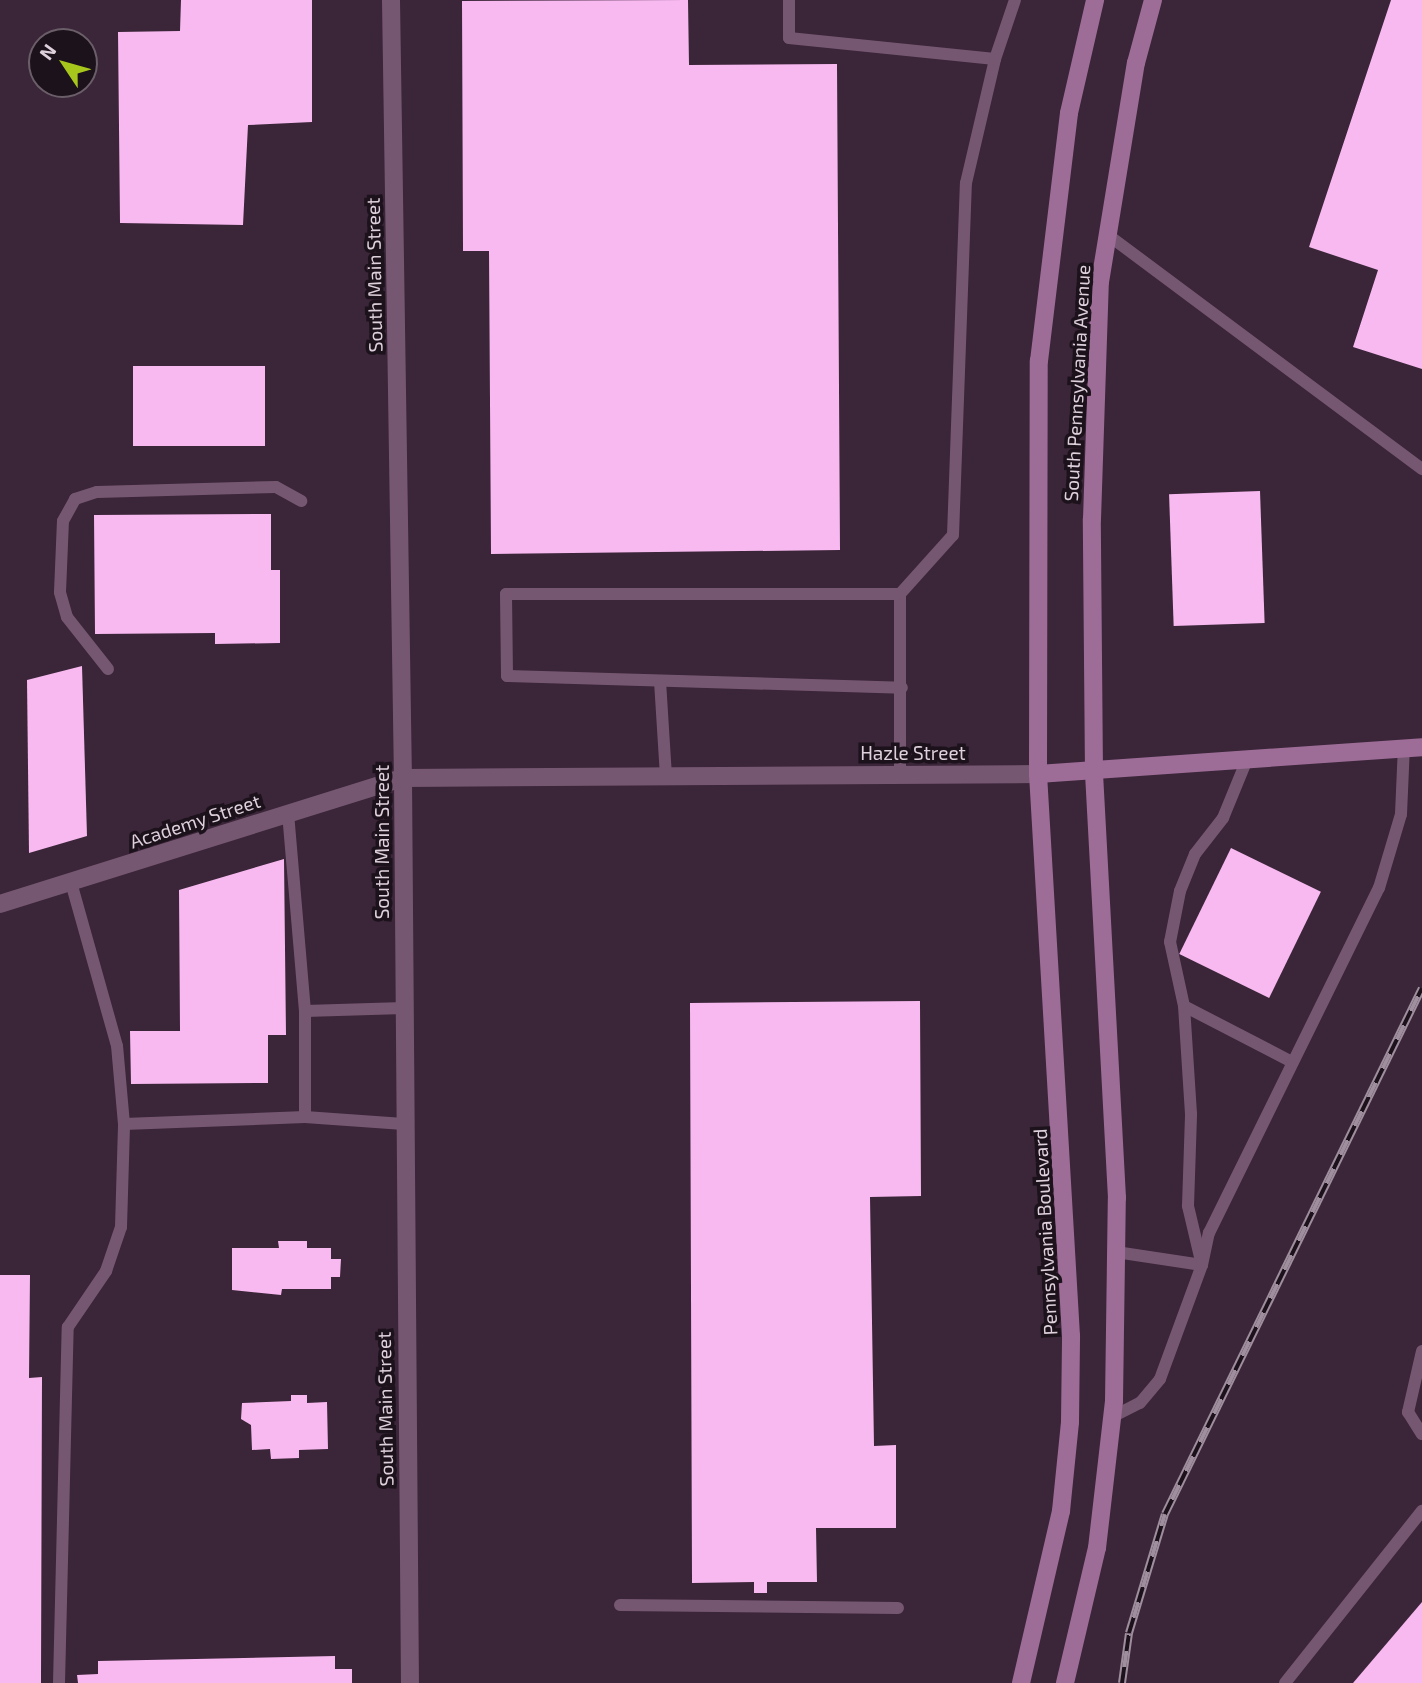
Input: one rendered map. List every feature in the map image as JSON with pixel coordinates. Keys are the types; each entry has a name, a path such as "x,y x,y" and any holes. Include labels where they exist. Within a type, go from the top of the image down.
{"main road":[{"name":"South Pennsylvania Avenue","path":"1038,774 1039,361 1069,113 1095,0"},
{"name":"South Pennsylvania Avenue","path":"1094,773 1092,519 1100,282 1136,63 1153,0"},
{"name":"Hazle Street","path":"1038,774 1094,773 1413,747"},
{"path":"1065,1683 1097,1548 1112,1417 1116,1252 1094,773"},
{"name":"Pennsylvania Boulevard","path":"1021,1683 1061,1511 1070,1422 1071,1322 1038,774"}],"street":[{"name":"South Main Street","path":"391,0 403,778 410,1683"},
{"name":"Hazle Street","path":"403,778 1038,774"},
{"name":"Academy Street","path":"0,904 403,778"}],"lane":[{"path":"789,0 789,38 995,58"},
{"path":"900,775 900,594 953,535 966,183 995,58 1015,0"},
{"path":"1108,235 1422,469"},
{"path":"108,669 67,617 60,592 63,521 75,499 97,492 276,487 301,501"},
{"path":"900,594 506,594 508,676 902,688"},
{"path":"660,681 666,776"},
{"path":"1112,1417 1140,1403 1160,1379 1202,1265 1209,1233 1290,1061 1379,888 1401,814 1413,747"},
{"path":"1202,1265 1188,1206 1191,1114 1184,1006 1170,942 1180,891 1195,854 1223,818 1246,762"},
{"path":"288,813 305,1011 305,1117"},
{"path":"59,1683 68,1327 106,1270 121,1227 124,1124 117,1046 71,882"},
{"path":"1184,1006 1290,1061"},
{"path":"305,1011 404,1008"},
{"path":"124,1124 305,1117 404,1124"},
{"path":"1116,1252 1202,1265"},
{"path":"1422,1351 1408,1412 1422,1434"},
{"path":"1285,1683 1422,1511"},
{"path":"620,1605 898,1608"}],"building":[{"path":"181,0 312,0 312,122 248,125 243,225 120,223 118,32 180,31"},
{"path":"688,0 689,65 837,64 840,550 491,554 489,251 463,251 462,1"},
{"path":"1391,0 1422,0 1422,369 1353,347 1378,270 1309,247"},
{"path":"133,366 265,366 265,446 133,446"},
{"path":"1260,491 1265,623 1174,626 1169,494"},
{"path":"271,514 271,570 280,570 280,643 215,644 215,633 95,634 94,515"},
{"path":"82,666 87,836 29,853 27,680"},
{"path":"1231,848 1321,892 1269,998 1179,954"},
{"path":"284,859 286,1035 268,1035 268,1083 131,1084 130,1031 180,1031 179,890"},
{"path":"920,1001 921,1196 870,1197 874,1446 896,1445 896,1528 816,1528 817,1582 767,1582 767,1593 754,1593 754,1582 692,1583 690,1003"},
{"path":"278,1241 307,1241 307,1248 331,1248 331,1259 341,1259 340,1277 331,1277 331,1289 282,1289 281,1295 232,1290 232,1248 279,1248"},
{"path":"0,1275 30,1275 29,1378 42,1377 41,1683 0,1683"},
{"path":"291,1395 307,1395 307,1403 327,1402 328,1449 299,1450 299,1458 271,1459 270,1449 252,1450 251,1425 241,1419 242,1403 291,1401"},
{"path":"1422,1602 1422,1683 1353,1683"},
{"path":"335,1656 335,1669 352,1669 352,1683 78,1683 77,1675 98,1674 98,1661"}],"railway":[{"path":"1122,1683 1129,1633 1165,1514 1422,988"}]}
